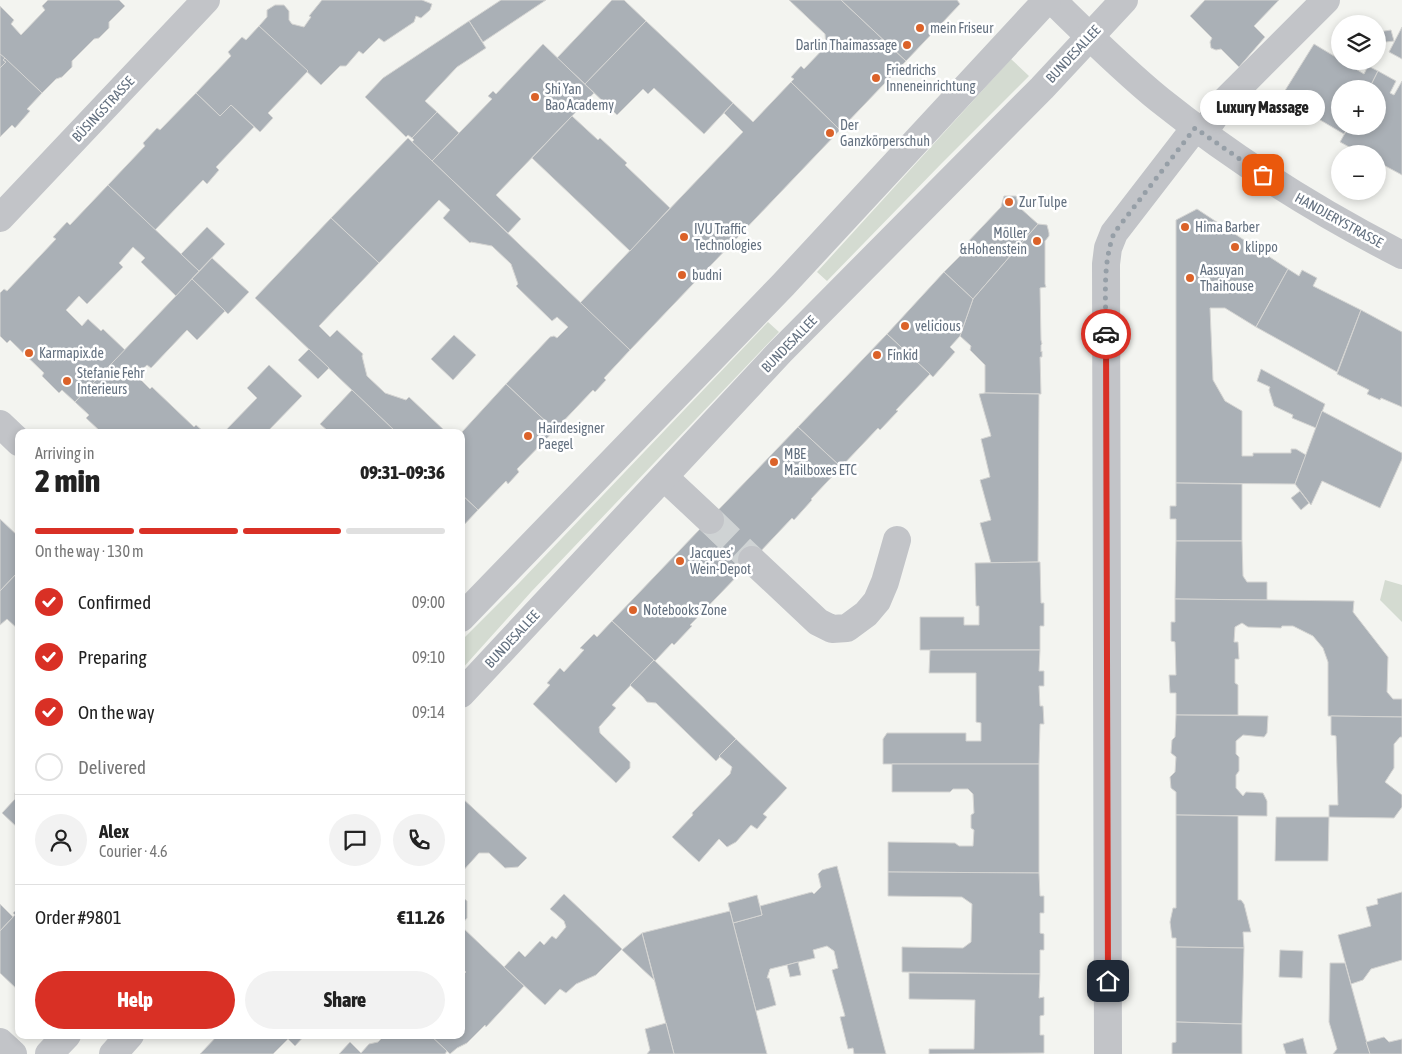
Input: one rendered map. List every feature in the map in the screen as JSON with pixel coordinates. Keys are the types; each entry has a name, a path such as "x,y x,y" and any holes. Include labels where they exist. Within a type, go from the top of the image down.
{"street":[{"name":"BÜSINGSTRASSE","path":"0,218 206,0"},
{"path":"465,614 783,285 1047,0"},
{"name":"HANDJERYSTRASSE","path":"1052,0 1134,78 1199,130 1280,186 1333,218 1402,255"},
{"name":"BUNDESALLEE","path":"465,690 780,352 1042,88 1124,0"},
{"path":"1108,1054 1106,264 1108,248 1114,233 1199,130 1226,100 1326,0"},
{"path":"0,424 15,438"},
{"path":"664,477 710,520"},
{"path":"752,560 818,622 832,629 847,628 857,622 877,601 885,582 896,540"},
{"path":"49,1054 63,1039"},
{"path":"0,1042 13,1054"}],"shaded area":[{"path":"1011,59 1029,76 827,281 817,272"},
{"path":"768,322 779,332 531,592 465,666 465,637 520,582"},
{"path":"1385,580 1402,585 1402,622 1380,600"}],"building":[{"path":"48,0 119,0 125,6 109,22 109,28 99,38 94,39 72,61 72,67 42,93 0,54 0,6 14,20 11,24 21,35 45,10 42,6"},
{"path":"322,0 422,0 432,4 430,10 421,18 416,16 414,22 384,42 379,38 363,54 359,51 346,66 340,66 321,85 259,26 267,17 267,10 275,5 284,5 289,11 289,20 292,24 304,27 311,17 309,16"},
{"path":"501,0 546,0 483,42 469,21"},
{"path":"612,0 624,0 646,21 585,84 557,58"},
{"path":"789,0 841,0 906,61 840,130 791,82 794,79 791,77 801,66 804,69 826,46 825,34"},
{"path":"841,0 957,0 960,4 906,61"},
{"path":"1205,0 1279,0 1254,26 1265,37 1239,67 1221,49 1211,48 1210,42 1212,38 1190,16"},
{"path":"469,21 486,48 457,67 425,101 437,112 412,138 408,135 406,137 365,97 383,78"},
{"path":"646,21 733,103 704,134 654,88 648,94 643,89 617,115 585,84"},
{"path":"259,26 308,71 268,113 273,118 260,132 231,105 220,116 196,93 231,56 228,52 242,37 246,40"},
{"path":"1402,27 1402,59 1389,52"},
{"path":"1391,30 1394,41 1386,42 1386,31"},
{"path":"543,44 594,93 496,195 521,219 508,233 432,161 492,99 488,96 493,91 496,94"},
{"path":"1314,44 1331,54 1331,70 1357,70 1364,74 1366,70 1378,71 1374,80 1331,80 1331,126 1281,97"},
{"path":"0,54 5,58 3,60 6,62 0,68"},
{"path":"5,58 42,93 27,109 30,111 15,128 12,125 0,137 0,68 6,62 3,60"},
{"path":"1378,71 1396,81 1390,93 1394,95 1402,81 1402,175 1386,166 1386,145 1346,145 1340,142 1344,135 1386,135 1386,80 1374,80"},
{"path":"791,82 840,130 630,350 580,303 743,132 724,113 733,103 753,122"},
{"path":"196,93 220,116 231,105 254,127 216,167 219,170 207,184 203,180 155,230 108,185 145,146 143,143 157,128 160,130"},
{"path":"437,112 459,133 432,161 412,142 414,140 412,138"},
{"path":"572,116 627,163 625,165 670,208 630,251 532,158"},
{"path":"408,138 630,350 604,378 606,380 595,392 593,390 555,430 506,384 550,337 554,336 557,338 568,327 557,317 552,321 516,286 518,284 511,264 492,246 470,243 443,218 450,210 439,200 379,263 331,218"},
{"path":"108,185 199,271 176,296 141,262 145,258 133,247 119,263 123,267 87,304 79,296 66,310 82,326 88,319 101,331 103,329 125,350 75,402 62,390 59,393 42,376 44,373 10,340 7,343 0,336 0,293 4,289 7,291 56,239 53,237 67,222 70,225"},
{"path":"1004,196 1016,196 1019,207 1038,224 973,299 944,272 966,250 963,247 1001,207"},
{"path":"1197,209 1288,269 1256,327 1225,308 1210,308 1213,380 1225,401 1242,411 1242,456 1253,456 1253,453 1291,453 1291,449 1296,449 1306,455 1295,484 1176,483 1176,220"},
{"path":"331,218 379,263 319,326 330,337 337,330 363,354 367,376 385,393 406,400 409,397 443,429 393,429 255,298"},
{"path":"1038,224 1047,225 1049,233 1045,241 1046,287 1040,288 1041,394 985,393 985,365 970,350 971,346 960,336 973,299"},
{"path":"207,227 225,244 199,271 181,254"},
{"path":"212,258 249,292 228,314 192,279"},
{"path":"1288,269 1299,276 1302,270 1317,278 1313,286 1361,310 1337,372 1256,327"},
{"path":"944,272 973,299 960,336 950,347 955,352 933,377 887,334"},
{"path":"192,279 225,311 197,340 187,330 151,368 147,365 136,375 150,389 152,387 194,427 196,425 201,429 98,429 86,418 89,415 75,402"},
{"path":"1361,310 1402,332 1402,407 1367,394 1369,390 1337,374"},
{"path":"887,334 930,374 880,430 878,428 841,467 798,427"},
{"path":"454,335 476,355 453,380 431,359"},
{"path":"309,349 329,368 318,379 298,360"},
{"path":"269,365 302,396 270,429 227,429 257,398 247,388"},
{"path":"1261,369 1325,404 1316,428 1292,418 1293,415 1274,406 1269,390 1270,387 1257,381"},
{"path":"506,384 555,430 517,469 519,472 508,484 506,481 478,510 465,498 465,429"},
{"path":"352,390 393,429 326,429 320,424"},
{"path":"979,394 1039,394 1038,562 991,563 980,523 991,520 980,480 990,477 981,439 991,436"},
{"path":"1322,411 1402,453 1402,459 1380,508 1322,481 1311,505 1295,484"},
{"path":"798,427 841,467 794,520 792,518 743,570 700,529"},
{"path":"1176,483 1242,484 1242,541 1176,541 1176,519 1170,519 1170,506 1176,506"},
{"path":"1300,491 1309,503 1301,510 1291,498"},
{"path":"465,498 478,510 465,524"},
{"path":"0,519 15,533 15,575 0,591"},
{"path":"700,529 743,570 690,625 692,626 674,645 672,643 655,661 612,621"},
{"path":"1176,541 1242,541 1243,576 1247,582 1267,582 1267,600 1175,599"},
{"path":"1040,562 1041,603 1044,603 1044,626 1040,626 1040,650 920,650 920,617 964,617 964,625 979,625 979,606 976,606 975,563"},
{"path":"15,575 15,626 7,619 0,625 0,591"},
{"path":"1175,599 1354,601 1353,612 1388,657 1387,692 1393,699 1402,699 1402,717 1328,716 1328,662 1323,648 1313,636 1293,626 1282,626 1281,628 1248,627 1242,623 1235,627 1234,642 1238,642 1239,659 1235,659 1235,683 1238,685 1238,715 1176,715 1176,693 1170,693 1169,675 1176,675 1175,642 1171,641 1171,622 1175,622"},
{"path":"612,621 654,660 612,705 616,708 599,727 600,733 630,762 630,768 616,783 533,704 550,685 547,683 560,668 564,672 584,650 580,648 594,634 597,637"},
{"path":"930,650 1040,650 1039,671 1044,671 1044,686 1039,686 1040,706 1043,706 1044,724 1040,724 1039,764 883,764 883,739 887,733 966,733 966,741 981,741 981,723 976,722 976,673 929,673"},
{"path":"654,660 736,739 716,761 656,703 647,702 630,685"},
{"path":"1176,715 1268,716 1267,733 1264,737 1243,735 1236,741 1239,771 1236,775 1236,788 1243,796 1246,792 1263,793 1267,801 1267,816 1176,815 1176,792 1171,788 1170,777 1175,772 1176,757 1171,753 1172,740 1175,737"},
{"path":"1331,716 1402,717 1402,737 1394,744 1394,768 1385,782 1402,795 1402,807 1394,818 1329,817 1329,805 1338,805 1336,736 1331,735"},
{"path":"736,739 787,788 763,814 767,817 757,829 751,825 736,842 727,847 719,839 699,862 672,837 693,815 692,813 730,774 732,767 719,756"},
{"path":"892,764 1039,764 1039,873 888,872 888,842 955,843 959,846 973,846 974,830 971,828 971,815 974,813 973,794 968,789 953,789 950,792 892,792"},
{"path":"15,799 15,825 2,813"},
{"path":"465,801 527,858 518,867 505,868 489,853 479,853 465,869"},
{"path":"1176,815 1238,816 1238,900 1241,900 1244,904 1251,932 1243,932 1244,948 1176,947 1176,938 1172,938 1170,922 1173,908 1176,908"},
{"path":"1276,817 1329,817 1328,861 1275,861"},
{"path":"837,866 886,1054 854,1054 853,1048 848,1049 840,1017 845,1016 832,970 838,968 834,951 827,946 813,950 815,958 770,969 767,978 769,978 776,1005 756,1011 733,923 762,915 760,906 812,892 814,894 821,887 818,874 822,870"},
{"path":"888,872 1039,873 1040,896 1044,896 1044,913 1040,913 1040,933 1044,934 1044,950 1040,950 1040,974 902,972 902,947 963,948 971,942 972,904 962,897 888,896"},
{"path":"1402,892 1402,960 1371,969 1363,980 1351,984 1338,935 1371,926 1366,907 1378,904 1377,899"},
{"path":"564,894 622,949 596,975 576,984 566,993 560,989 545,1005 504,967 519,951 525,957 540,941 544,945 552,936 556,939 566,927 564,921 550,909"},
{"path":"757,895 762,915 733,923 728,903"},
{"path":"465,899 467,901 467,918 465,920"},
{"path":"0,904 13,917 0,931"},
{"path":"730,911 767,1054 674,1054 642,933"},
{"path":"15,915 15,987 0,973 0,931"},
{"path":"465,930 524,986 486,1027 485,1025 467,1043 450,1054 434,1039 465,1039"},
{"path":"642,933 654,980 622,950"},
{"path":"1176,947 1244,948 1242,1024 1176,1022"},
{"path":"1280,950 1303,951 1302,978 1279,977"},
{"path":"798,962 801,975 790,977 787,965"},
{"path":"1330,963 1345,963 1370,1054 1333,1054 1337,1049 1329,1022"},
{"path":"909,973 1040,974 1039,998 1044,997 1044,1015 1040,1016 1040,1035 1044,1035 1044,1053 929,1054 929,1049 974,1049 975,1000 909,999"},
{"path":"1176,1022 1242,1024 1242,1054 1172,1054 1172,1043 1176,1042"},
{"path":"666,1023 674,1054 647,1054 650,1050 645,1029"},
{"path":"1384,1037 1389,1042 1402,1039 1402,1054 1370,1054 1366,1042"},
{"path":"1303,1038 1307,1054 1286,1054 1283,1044"},
{"path":"214,1039 288,1039 273,1054 200,1054"},
{"path":"288,1039 301,1039 295,1046"},
{"path":"381,1039 434,1039 447,1051 445,1054 339,1054 350,1042 361,1053 369,1044 378,1042"}],"tunnel":[{"path":"710,520 752,560"}],"way so far":[{"path":"1106,334 1106,264 1108,248 1114,233 1195,128 1263,175"}],"place":[{"name":"mein Friseur","path":"920,28"},
{"name":"Darlin Thaimassage","path":"907,45"},
{"name":"Friedrichs Inneneinrichtung","path":"876,78"},
{"name":"Shi Yan Bao Academy","path":"535,97"},
{"name":"Der Ganzkörperschuh","path":"830,133"},
{"name":"Luxury Massage","path":"1263,175"},
{"name":"Zur Tulpe","path":"1009,202"},
{"name":"Hima Barber","path":"1185,227"},
{"name":"IVU Traffic Technologies","path":"684,237"},
{"name":"Möller &Hohenstein","path":"1037,241"},
{"name":"klippo","path":"1235,247"},
{"name":"budni","path":"682,275"},
{"name":"Aasuyan Thaihouse","path":"1190,278"},
{"name":"velicious","path":"905,326"},
{"name":"Karmapix.de","path":"29,353"},
{"name":"Finkid","path":"877,355"},
{"name":"Stefanie Fehr Interieurs","path":"67,381"},
{"name":"Hairdesigner Paegel","path":"528,436"},
{"name":"MBE Mailboxes ETC","path":"774,462"},
{"name":"Jacques' Wein-Depot","path":"680,561"},
{"name":"Notebooks Zone","path":"633,610"}],"route":[{"path":"1106,334 1108,981"}]}
